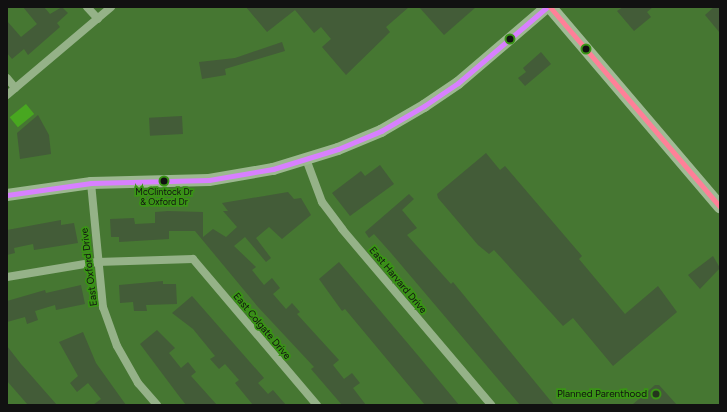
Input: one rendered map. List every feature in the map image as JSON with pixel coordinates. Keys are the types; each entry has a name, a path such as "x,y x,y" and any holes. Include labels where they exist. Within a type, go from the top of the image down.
{"main road":[{"path":"7,195 91,183 209,180 306,159 371,136 424,106 548,7 720,207"}],"street":[{"path":"87,7 98,19"},
{"path":"7,95 111,7"},
{"path":"7,78 15,88"},
{"name":"East Harvard Drive","path":"306,159 322,202 342,229 491,405"},
{"name":"East Oxford Drive","path":"91,183 97,262 103,307 117,346 138,383 157,405"},
{"name":"East Colgate Drive","path":"97,262 193,259 317,405"},
{"path":"7,277 97,262"}],"green space":[{"path":"26,104 34,114 18,127 10,117"}],"building":[{"path":"23,7 44,7 50,14 62,7 68,13 57,23 60,27 28,55 24,49 12,59 7,53 7,21 21,37 37,24"},
{"path":"246,7 409,7 386,27 390,32 346,75 322,47 331,39 321,27 314,33 295,10 267,32"},
{"path":"419,7 476,7 444,35"},
{"path":"623,7 653,7 647,12 651,17 634,31 617,11"},
{"path":"714,7 720,7 720,33 705,15"},
{"path":"282,42 285,51 225,69 226,75 202,79 199,62 235,58"},
{"path":"541,52 551,64 525,86 518,78 526,72 523,68"},
{"path":"38,115 49,135 51,154 20,159 17,133"},
{"path":"182,116 183,134 150,136 149,118"},
{"path":"486,153 500,170 505,166 582,256 579,259 625,314 658,286 677,312 613,366 573,318 563,326 494,250 489,254 478,245 438,198 437,194"},
{"path":"380,165 394,184 350,216 332,193 361,171 365,176"},
{"path":"288,192 294,199 301,198 311,215 282,239 269,227 256,238 271,258 266,262 245,237 234,246 256,267 252,270 264,285 272,278 280,288 273,294 286,309 292,303 300,312 297,314 339,360 333,365 344,379 352,373 360,383 353,388 366,405 342,405 311,369 314,367 258,307 195,231 169,231 169,239 119,242 119,237 111,237 110,219 134,218 135,224 155,223 155,212 168,211 203,212 203,237 213,229 226,237 237,227 223,211 228,211 222,203"},
{"path":"409,194 414,199 402,210 417,228 407,235 451,284 453,282 554,405 520,405 374,234 369,238 365,232"},
{"path":"61,220 61,225 74,223 78,243 34,250 33,244 14,248 15,253 7,255 7,230"},
{"path":"713,256 720,268 700,289 688,275"},
{"path":"339,262 459,405 425,405 345,309 342,311 319,279"},
{"path":"163,281 163,284 176,284 177,304 146,305 147,311 134,311 133,302 120,303 119,285"},
{"path":"81,285 85,304 56,310 55,305 35,311 38,320 27,324 25,317 7,322 7,301 45,290 46,293"},
{"path":"192,296 264,378 258,383 268,394 273,390 286,405 253,405 235,383 239,380 225,364 219,369 210,359 215,356 193,329 172,313"},
{"path":"157,330 175,348 169,353 181,368 188,362 196,372 191,376 217,405 186,405 140,344"},
{"path":"83,332 96,363 126,405 93,405 101,399 88,383 77,392 70,383 78,376 59,342"},
{"path":"7,346 57,405 28,405 7,381"},
{"name":"Planned Parenthood","path":"655,385 659,385 677,405 632,405"}],"transit line":[{"path":"7,195 91,183 209,180 273,169 338,149 381,131 424,106 458,83 547,7"},
{"path":"550,7 720,207"}],"place":[{"name":"McClintock Dr & Oxford Dr","path":"164,181"},
{"name":"Planned Parenthood","path":"656,394"}]}
